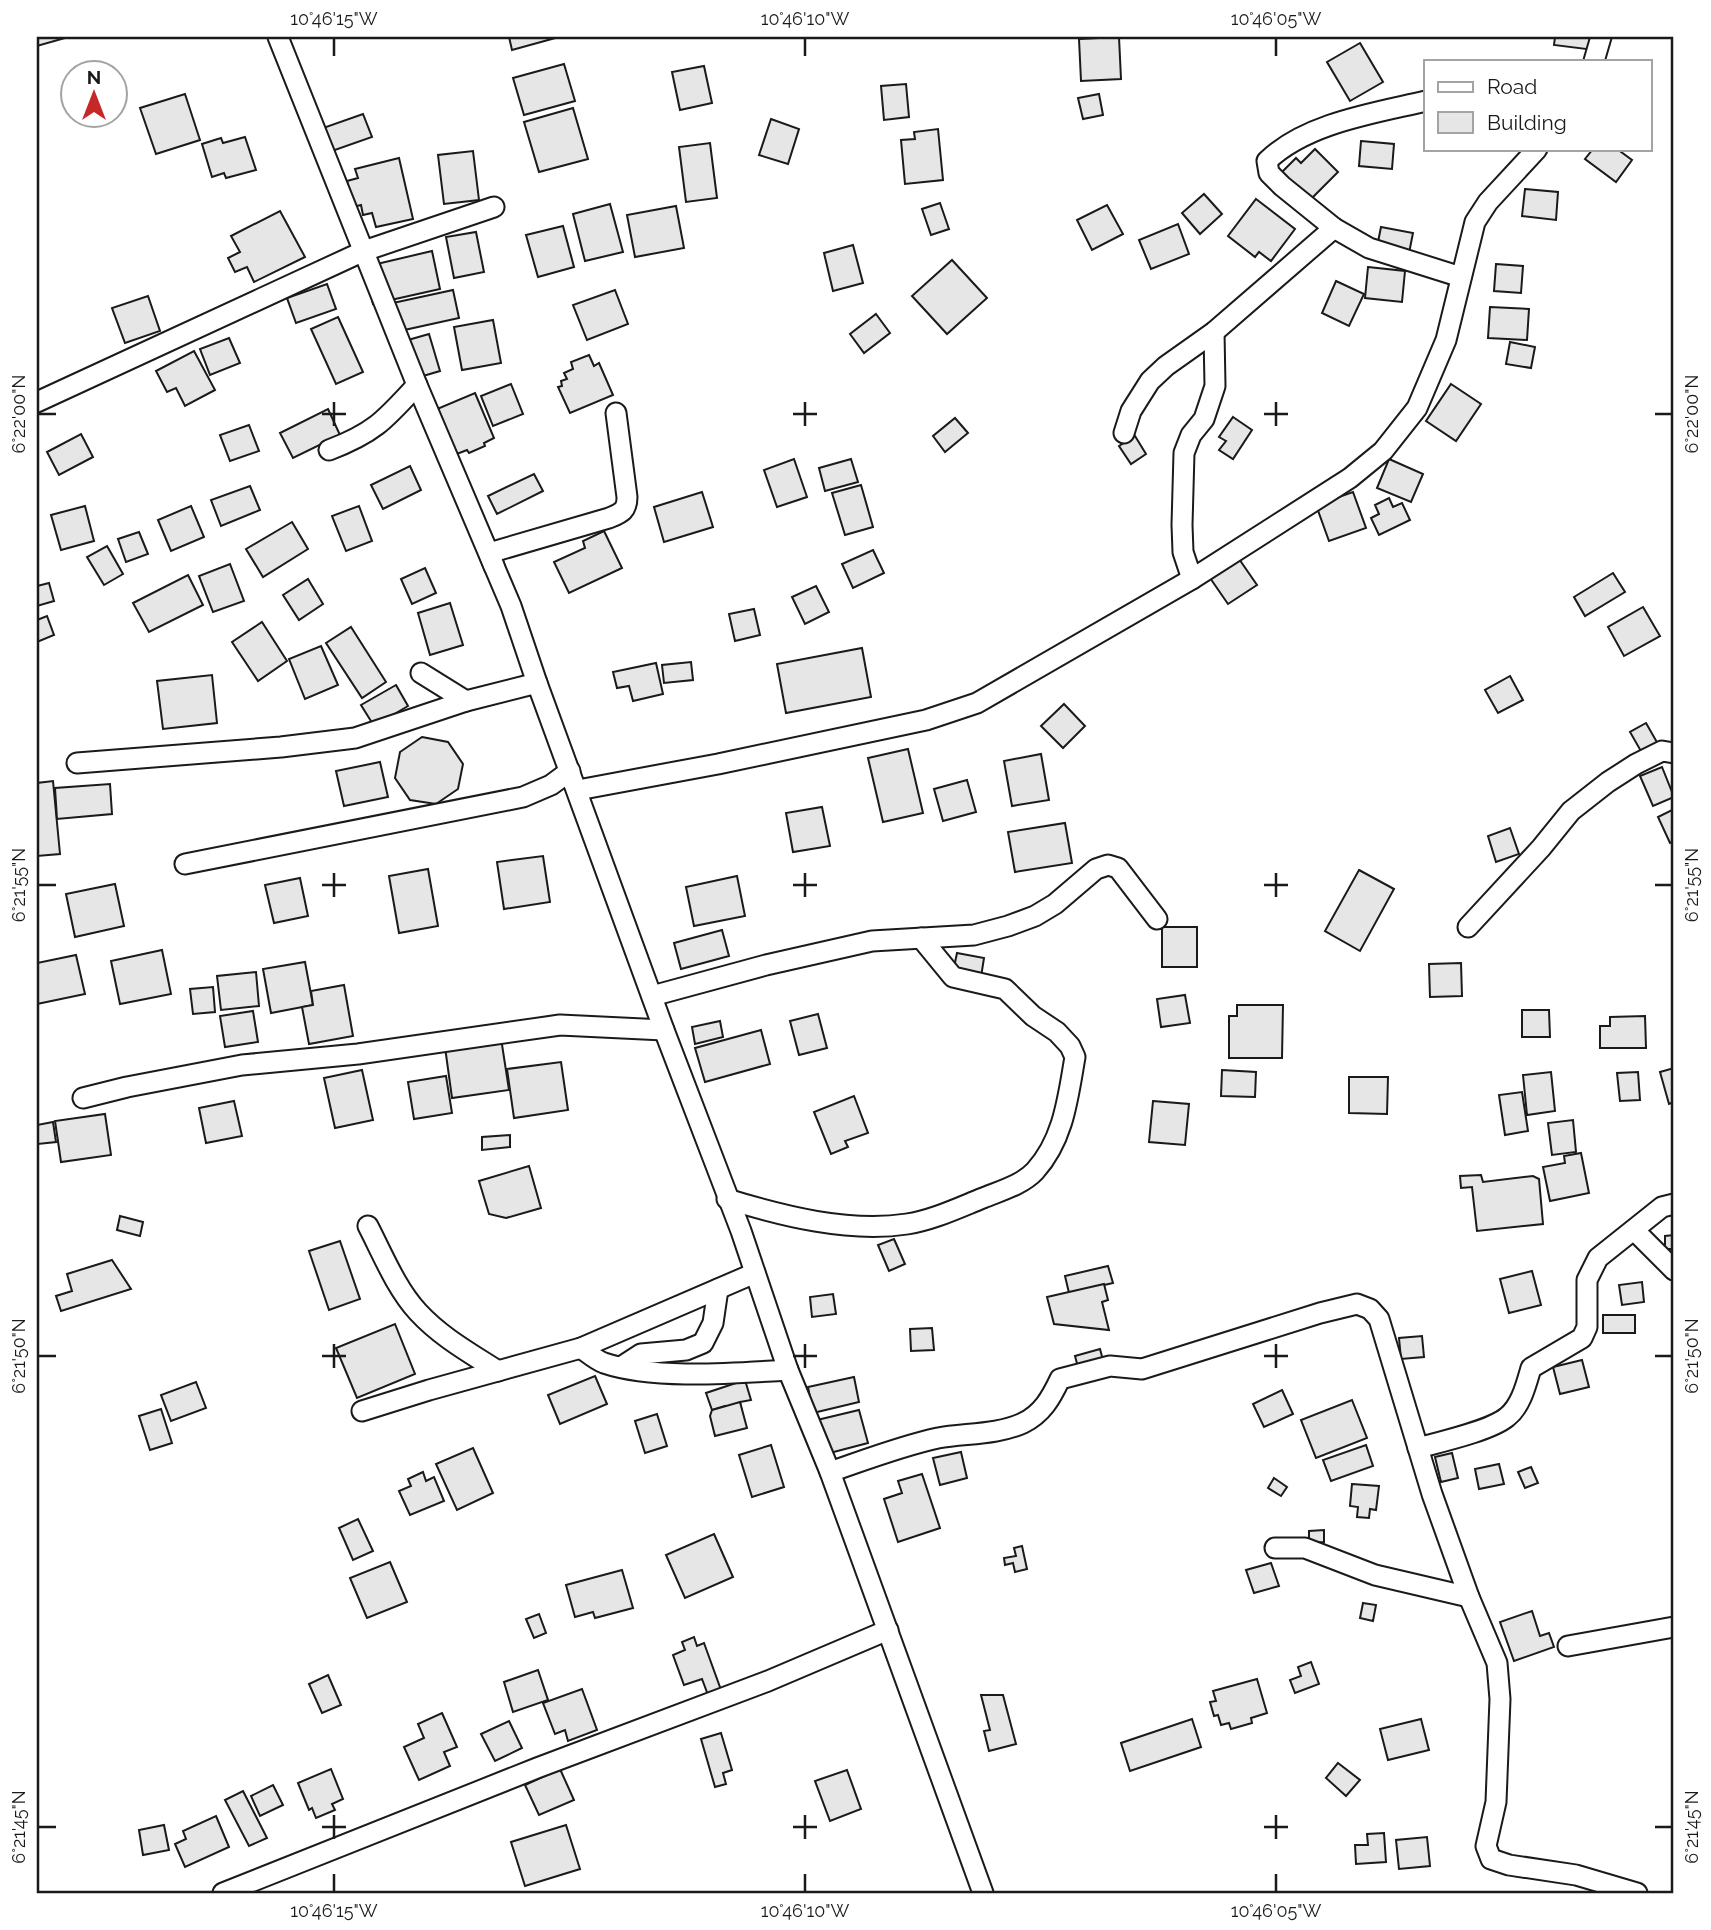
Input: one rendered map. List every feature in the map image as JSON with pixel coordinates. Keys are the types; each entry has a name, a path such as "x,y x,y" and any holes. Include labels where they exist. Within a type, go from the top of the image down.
{"street":[{"path":"278,37 417,384 511,606"},
{"path":"1594,60 1601,37"},
{"path":"1424,101 1328,125 1277,152 1267,161 1269,173 1282,187 1334,228 1369,247 1461,277"},
{"path":"578,790 718,764 956,712 977,703 1192,579 1350,478 1383,451 1417,408 1446,340 1475,222 1488,202 1536,150"},
{"path":"37,402 364,251 494,207"},
{"path":"1124,433 1131,411 1150,381 1166,366 1214,332 1334,228"},
{"path":"1192,579 1184,552 1182,525 1184,453 1191,435 1204,419 1215,386 1214,332"},
{"path":"328,450 369,432 385,420 417,384"},
{"path":"616,413 627,506 620,514 489,553 511,606 788,1370 830,1472 984,1893"},
{"path":"422,673 466,701"},
{"path":"77,763 281,747 355,738 466,701 537,683"},
{"path":"1468,927 1541,848 1571,811 1636,764 1662,751 1674,753"},
{"path":"185,864 523,797 551,785 570,771"},
{"path":"652,996 819,952 872,941 974,935 1008,926 1055,904 1096,869 1108,865 1118,868 1157,919"},
{"path":"727,1199 803,1219 886,1226 919,1221 954,1210 1012,1187 1034,1172 1061,1129 1075,1057 1070,1046 1005,989 953,977 920,938"},
{"path":"83,1098 242,1065 358,1054 560,1025 664,1030"},
{"path":"1418,1448 1482,1429 1506,1418 1523,1394 1531,1368 1582,1338 1587,1327 1587,1280 1598,1258 1662,1207 1674,1204"},
{"path":"368,1227 400,1288 418,1312 448,1340 498,1371"},
{"path":"1634,1230 1674,1270"},
{"path":"362,1411 581,1348 755,1273"},
{"path":"621,1367 641,1354 686,1350 703,1343 713,1323 718,1289"},
{"path":"830,1472 919,1442 957,1434 1001,1430 1023,1423 1049,1402 1060,1379 1110,1366 1142,1368 1357,1304 1370,1309 1378,1319 1432,1494 1469,1597 1497,1662 1500,1699 1496,1802 1486,1846 1492,1859 1509,1865 1576,1875 1637,1893"},
{"path":"581,1348 602,1362 621,1367 704,1374 788,1370"},
{"path":"1275,1548 1305,1548 1375,1575 1469,1597"},
{"path":"1568,1646 1674,1627"},
{"path":"223,1893 537,1768 768,1681 888,1630"}],"building":[{"path":"37,37 64,37 65,38 37,46"},
{"path":"509,37 559,37 512,50"},
{"path":"1119,37 1121,79 1081,81 1079,39"},
{"path":"1555,37 1595,37 1594,50 1554,45"},
{"path":"1360,43 1383,82 1350,101 1327,62"},
{"path":"564,64 575,101 524,115 513,78"},
{"path":"704,66 712,103 680,110 672,72"},
{"path":"906,84 909,117 884,120 881,86"},
{"path":"185,94 200,140 156,154 140,108"},
{"path":"1099,94 1103,115 1083,119 1078,98"},
{"path":"573,108 588,159 539,172 524,122"},
{"path":"363,114 372,137 332,151 323,128"},
{"path":"771,119 799,129 788,164 759,155"},
{"path":"938,129 943,180 905,184 901,140 915,139 914,132"},
{"path":"245,137 256,170 226,178 224,173 212,177 202,144 221,138 223,143"},
{"path":"1361,141 1394,144 1392,169 1359,166"},
{"path":"710,143 717,198 686,202 679,147"},
{"path":"1315,149 1338,172 1309,201 1280,174 1296,158 1301,163"},
{"path":"1592,150 1618,150 1632,160 1616,182 1585,159"},
{"path":"473,151 479,200 444,204 438,155"},
{"path":"399,158 413,219 376,227 372,213 363,215 361,205 353,207 347,181 358,178 355,169"},
{"path":"1525,189 1558,192 1556,220 1522,216"},
{"path":"1204,194 1222,214 1200,234 1182,213"},
{"path":"1256,199 1295,229 1271,261 1259,252 1255,257 1228,236"},
{"path":"940,203 949,229 931,235 922,209"},
{"path":"610,204 623,252 585,261 573,214"},
{"path":"1107,205 1123,234 1092,250 1077,220"},
{"path":"676,206 684,248 635,257 627,215"},
{"path":"280,211 305,257 254,282 247,267 235,272 228,258 240,252 231,236"},
{"path":"1178,224 1189,254 1151,269 1139,240"},
{"path":"563,226 574,267 538,277 526,235"},
{"path":"1381,227 1413,233 1409,253 1377,247"},
{"path":"476,232 484,272 454,278 446,237"},
{"path":"853,245 863,283 833,291 824,253"},
{"path":"432,251 440,289 373,304 364,267"},
{"path":"952,260 987,298 947,334 912,296"},
{"path":"1496,264 1523,266 1521,293 1494,291"},
{"path":"1368,267 1405,271 1402,302 1365,298"},
{"path":"1336,281 1364,294 1349,326 1322,313"},
{"path":"327,284 336,309 296,323 287,298"},
{"path":"453,290 459,318 386,334 379,306"},
{"path":"615,290 628,324 587,340 573,305"},
{"path":"148,296 160,331 125,343 112,308"},
{"path":"1490,307 1529,309 1527,340 1488,338"},
{"path":"876,314 890,333 864,353 850,334"},
{"path":"338,317 363,372 336,384 311,329"},
{"path":"493,320 501,363 462,370 454,327"},
{"path":"429,334 440,371 406,381 394,344"},
{"path":"229,338 240,363 210,375 200,349"},
{"path":"1510,342 1535,347 1531,368 1506,364"},
{"path":"194,351 215,390 185,406 176,388 167,392 156,371"},
{"path":"589,355 594,366 599,363 613,395 570,413 558,387 562,386 561,381 567,379 564,373 573,369 571,362"},
{"path":"511,384 523,414 493,426 481,396"},
{"path":"1451,384 1481,404 1456,441 1426,421"},
{"path":"475,393 494,438 484,443 485,446 469,453 467,450 449,457 430,412"},
{"path":"328,409 340,435 293,458 280,433"},
{"path":"1233,417 1252,430 1233,459 1219,450 1226,441 1219,437"},
{"path":"955,418 968,433 945,452 933,436"},
{"path":"249,425 259,451 230,461 220,435"},
{"path":"81,434 93,457 59,475 47,452"},
{"path":"1135,436 1146,454 1131,464 1119,446"},
{"path":"794,459 807,497 777,507 764,470"},
{"path":"851,459 858,482 825,491 819,468"},
{"path":"1389,459 1423,474 1411,502 1377,488"},
{"path":"410,466 421,490 383,509 371,485"},
{"path":"534,474 543,491 497,514 488,496"},
{"path":"861,485 873,527 845,535 832,493"},
{"path":"250,486 260,510 221,526 211,500"},
{"path":"702,492 713,527 664,542 654,507"},
{"path":"1353,492 1366,528 1329,541 1316,505"},
{"path":"1389,498 1393,507 1402,503 1410,520 1379,535 1371,518 1379,514 1375,505"},
{"path":"85,506 94,541 61,550 51,515"},
{"path":"191,506 204,537 171,551 158,520"},
{"path":"359,506 372,541 346,551 332,516"},
{"path":"292,522 308,549 263,577 246,549"},
{"path":"604,531 622,568 569,593 554,562 585,548 583,541"},
{"path":"139,532 148,554 126,562 118,539"},
{"path":"107,546 123,574 104,585 87,557"},
{"path":"873,550 884,573 853,588 842,564"},
{"path":"1237,556 1257,585 1228,604 1208,575"},
{"path":"230,564 244,601 213,612 199,576"},
{"path":"425,568 436,593 412,604 401,579"},
{"path":"1613,573 1625,592 1585,616 1574,597"},
{"path":"188,575 203,605 149,632 133,603"},
{"path":"308,579 323,604 299,620 283,595"},
{"path":"49,583 54,601 37,606 37,586"},
{"path":"816,586 829,612 805,624 792,597"},
{"path":"450,603 463,645 430,655 418,613"},
{"path":"1643,607 1660,636 1624,656 1608,627"},
{"path":"754,609 760,635 735,641 729,614"},
{"path":"47,616 54,635 37,642 37,620"},
{"path":"262,622 287,661 258,681 232,642"},
{"path":"351,627 386,682 362,698 326,643"},
{"path":"321,646 338,685 305,699 289,659"},
{"path":"862,648 871,697 786,713 777,664"},
{"path":"691,662 693,680 664,683 662,665"},
{"path":"656,663 663,694 633,701 629,686 617,688 613,672"},
{"path":"212,675 217,723 163,729 157,681"},
{"path":"1510,676 1523,700 1498,713 1485,690"},
{"path":"396,685 408,706 374,726 361,705"},
{"path":"1064,704 1085,726 1063,748 1041,726"},
{"path":"1646,723 1658,744 1642,753 1630,732"},
{"path":"422,737 448,742 463,764 458,789 436,804 410,800 395,778 400,752"},
{"path":"908,749 923,813 883,822 868,758"},
{"path":"1041,754 1049,800 1012,806 1004,761"},
{"path":"380,762 388,797 344,806 336,771"},
{"path":"1662,767 1674,797 1653,806 1640,776"},
{"path":"967,780 976,812 943,821 934,789"},
{"path":"53,781 60,854 37,856 37,783"},
{"path":"110,784 112,814 57,819 55,788"},
{"path":"822,807 830,846 793,852 786,813"},
{"path":"1674,809 1674,841 1670,843 1658,817"},
{"path":"1065,823 1072,863 1015,872 1008,832"},
{"path":"1510,828 1519,854 1496,862 1488,836"},
{"path":"543,856 550,902 504,909 497,862"},
{"path":"428,869 438,926 399,933 389,876"},
{"path":"1359,870 1394,889 1360,951 1325,931"},
{"path":"737,876 745,916 694,926 686,887"},
{"path":"300,878 308,916 274,923 265,885"},
{"path":"115,884 124,926 75,937 66,894"},
{"path":"1162,927 1197,927 1197,967 1162,967"},
{"path":"722,930 729,956 681,969 674,943"},
{"path":"162,950 171,994 120,1004 111,961"},
{"path":"957,953 984,958 981,977 953,972"},
{"path":"76,955 85,994 37,1004 37,963"},
{"path":"305,962 313,1005 271,1013 263,969"},
{"path":"1461,963 1462,996 1430,997 1429,964"},
{"path":"256,972 259,1006 221,1010 217,976"},
{"path":"344,985 353,1036 309,1044 302,1007 313,1005 311,991"},
{"path":"213,987 215,1012 193,1014 190,989"},
{"path":"1185,995 1190,1023 1161,1027 1157,999"},
{"path":"1237,1005 1283,1005 1282,1058 1229,1058 1229,1016 1237,1016"},
{"path":"1522,1010 1549,1010 1550,1037 1522,1037"},
{"path":"253,1011 258,1042 225,1047 220,1016"},
{"path":"818,1014 827,1048 799,1055 790,1021"},
{"path":"1645,1016 1646,1048 1600,1048 1600,1026 1610,1026 1610,1017"},
{"path":"720,1021 723,1037 695,1044 692,1027"},
{"path":"761,1030 770,1064 705,1082 695,1048"},
{"path":"501,1038 509,1090 452,1098 445,1047"},
{"path":"561,1062 568,1110 514,1118 507,1069"},
{"path":"1674,1068 1674,1102 1669,1104 1660,1072"},
{"path":"362,1070 373,1120 335,1128 324,1078"},
{"path":"1222,1070 1256,1072 1255,1097 1221,1096"},
{"path":"1551,1072 1555,1111 1527,1115 1523,1075"},
{"path":"1638,1072 1640,1100 1620,1101 1617,1073"},
{"path":"446,1076 452,1113 414,1119 408,1082"},
{"path":"1349,1077 1388,1077 1387,1114 1349,1113"},
{"path":"1522,1092 1528,1131 1505,1135 1499,1095"},
{"path":"854,1096 868,1133 845,1141 848,1147 831,1154 814,1112"},
{"path":"234,1101 242,1136 206,1143 199,1108"},
{"path":"1153,1101 1189,1104 1185,1145 1149,1142"},
{"path":"105,1114 111,1155 61,1162 55,1121"},
{"path":"1573,1120 1576,1152 1552,1155 1548,1123"},
{"path":"53,1122 56,1142 38,1144 37,1125"},
{"path":"510,1135 510,1147 482,1150 482,1137"},
{"path":"1581,1153 1589,1193 1550,1201 1543,1167 1565,1163 1564,1156"},
{"path":"529,1166 541,1208 506,1218 489,1214 479,1181"},
{"path":"1481,1175 1483,1182 1533,1176 1539,1179 1543,1224 1477,1231 1472,1187 1461,1188 1460,1176"},
{"path":"120,1216 143,1222 140,1236 117,1230"},
{"path":"1674,1235 1674,1249 1665,1249 1665,1236"},
{"path":"894,1239 905,1264 889,1271 878,1245"},
{"path":"340,1241 360,1299 329,1310 309,1251"},
{"path":"112,1260 131,1289 61,1311 56,1296 72,1291 67,1274"},
{"path":"1108,1266 1113,1283 1069,1293 1065,1276"},
{"path":"1532,1271 1541,1305 1509,1313 1500,1279"},
{"path":"1642,1282 1644,1302 1622,1305 1619,1285"},
{"path":"1104,1284 1108,1300 1102,1302 1109,1330 1054,1324 1047,1297"},
{"path":"833,1294 836,1314 812,1317 810,1297"},
{"path":"1603,1315 1635,1315 1635,1333 1603,1333"},
{"path":"395,1324 415,1374 357,1398 336,1348"},
{"path":"932,1328 934,1350 911,1351 910,1329"},
{"path":"1422,1336 1424,1357 1401,1359 1399,1338"},
{"path":"1100,1349 1104,1364 1079,1371 1075,1356"},
{"path":"1582,1360 1589,1387 1560,1394 1553,1367"},
{"path":"595,1376 607,1404 560,1424 548,1395"},
{"path":"854,1377 859,1402 813,1413 808,1387"},
{"path":"745,1380 751,1400 740,1402 742,1412 729,1416 725,1406 712,1410 706,1393"},
{"path":"196,1382 206,1408 171,1421 161,1395"},
{"path":"1282,1390 1293,1414 1264,1427 1253,1404"},
{"path":"1352,1400 1367,1438 1316,1458 1301,1420"},
{"path":"740,1402 747,1428 715,1436 710,1416 712,1410"},
{"path":"161,1409 172,1443 150,1450 139,1416"},
{"path":"859,1410 868,1443 826,1454 817,1420"},
{"path":"657,1414 667,1446 645,1453 635,1421"},
{"path":"771,1445 784,1487 752,1497 739,1455"},
{"path":"1366,1445 1373,1466 1331,1481 1323,1460"},
{"path":"473,1448 493,1493 457,1510 436,1464"},
{"path":"961,1452 967,1478 940,1485 933,1458"},
{"path":"1452,1453 1458,1478 1441,1482 1435,1457"},
{"path":"1499,1464 1504,1484 1479,1489 1475,1469"},
{"path":"1531,1467 1538,1483 1525,1488 1518,1472"},
{"path":"423,1472 426,1481 434,1477 444,1501 410,1515 399,1491 411,1486 408,1479"},
{"path":"922,1474 940,1528 898,1542 884,1499 902,1493 898,1481"},
{"path":"1274,1478 1287,1487 1281,1496 1268,1488"},
{"path":"1352,1484 1379,1486 1376,1510 1370,1509 1369,1518 1357,1517 1358,1507 1350,1506"},
{"path":"358,1519 373,1551 353,1560 339,1528"},
{"path":"1324,1530 1324,1542 1309,1543 1309,1531"},
{"path":"714,1534 733,1577 685,1598 666,1555"},
{"path":"1022,1546 1027,1569 1015,1572 1013,1563 1005,1565 1004,1558 1016,1556 1014,1548"},
{"path":"390,1562 407,1602 367,1618 350,1578"},
{"path":"1271,1563 1279,1586 1254,1593 1246,1570"},
{"path":"622,1570 633,1608 595,1618 593,1612 575,1617 566,1585"},
{"path":"1363,1603 1376,1605 1373,1621 1360,1618"},
{"path":"1532,1611 1540,1636 1549,1633 1554,1647 1514,1661 1500,1622"},
{"path":"539,1614 546,1633 534,1638 526,1619"},
{"path":"694,1637 697,1646 704,1643 721,1690 708,1695 702,1679 684,1685 673,1655 685,1650 682,1642"},
{"path":"1311,1662 1319,1684 1295,1693 1290,1680 1301,1676 1298,1667"},
{"path":"538,1670 548,1700 513,1712 504,1682"},
{"path":"328,1675 341,1705 322,1713 309,1684"},
{"path":"1257,1679 1267,1713 1251,1718 1252,1723 1231,1729 1229,1723 1221,1725 1218,1715 1214,1716 1210,1702 1216,1701 1213,1691"},
{"path":"582,1689 597,1730 568,1741 565,1730 555,1734 543,1703"},
{"path":"981,1695 1003,1695 1016,1744 989,1751 984,1731 990,1730"},
{"path":"442,1713 457,1747 444,1752 450,1766 419,1780 404,1747 424,1738 418,1724"},
{"path":"1192,1719 1201,1747 1130,1771 1121,1743"},
{"path":"1421,1719 1429,1750 1388,1760 1380,1729"},
{"path":"509,1721 522,1748 495,1761 481,1734"},
{"path":"721,1733 732,1770 723,1773 726,1784 715,1787 701,1739"},
{"path":"1338,1763 1360,1780 1346,1796 1326,1778"},
{"path":"331,1769 343,1799 332,1804 335,1810 316,1818 312,1808 309,1810 298,1783"},
{"path":"560,1769 574,1800 539,1815 525,1785"},
{"path":"847,1770 861,1809 830,1821 815,1781"},
{"path":"273,1785 283,1805 260,1816 251,1796"},
{"path":"243,1791 267,1838 249,1846 225,1800"},
{"path":"216,1816 229,1847 185,1867 175,1844 186,1839 183,1831"},
{"path":"164,1825 169,1850 143,1855 139,1830"},
{"path":"566,1825 580,1869 525,1886 511,1842"},
{"path":"1384,1833 1386,1862 1356,1864 1355,1845 1368,1845 1367,1834"},
{"path":"1427,1837 1430,1866 1399,1869 1396,1840"}]}
